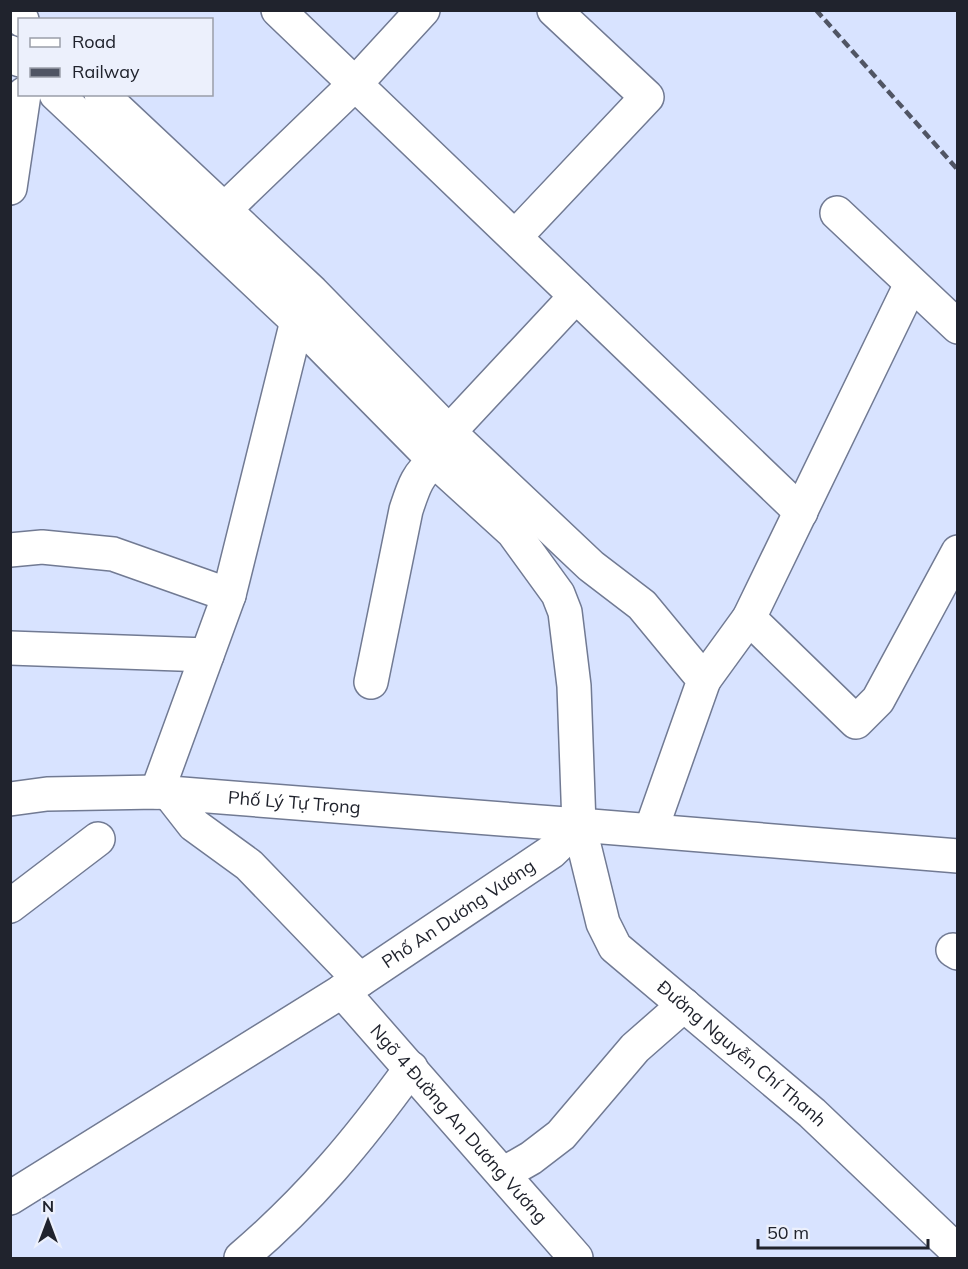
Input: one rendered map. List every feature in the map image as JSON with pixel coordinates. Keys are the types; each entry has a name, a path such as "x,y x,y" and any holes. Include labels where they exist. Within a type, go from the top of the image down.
{"street":[{"path":"278,10 801,512"},
{"path":"224,210 355,84 423,10"},
{"path":"515,237 647,97 554,10"},
{"path":"10,188 24,96"},
{"name":"Đường Nguyễn Chí Thanh","path":"58,96 297,321 435,461 513,532 558,594 565,612 574,686 579,825 603,923 615,947 812,1113 957,1252"},
{"path":"103,96 312,292 449,432 591,566 642,605 704,680"},
{"path":"837,213 957,327"},
{"path":"651,830 704,680 749,618 911,284"},
{"path":"449,432 576,296"},
{"path":"163,792 207,655 229,595 297,321"},
{"path":"371,682 409,502 423,470 435,461"},
{"path":"10,550 42,547 113,554 229,595"},
{"path":"749,618 856,722 878,699 957,552"},
{"path":"558,594 591,566"},
{"path":"11,643 207,655"},
{"name":"Phố Lý Tự Trọng","path":"10,799 48,794 163,792 579,825"},
{"name":"Ngõ 4 Đường An Dương Vương","path":"163,792 194,825 249,865 351,985 411,1068 576,1258"},
{"path":"579,825 957,856"},
{"name":"Phố An Dương Vương","path":"10,1198 351,985 551,852 579,825"},
{"path":"10,906 98,839"},
{"path":"502,1174 531,1158 561,1135 635,1048 684,1005"},
{"path":"241,1258 289,1217 360,1139 411,1068"}],"railway":[{"path":"816,10 958,170"}]}
